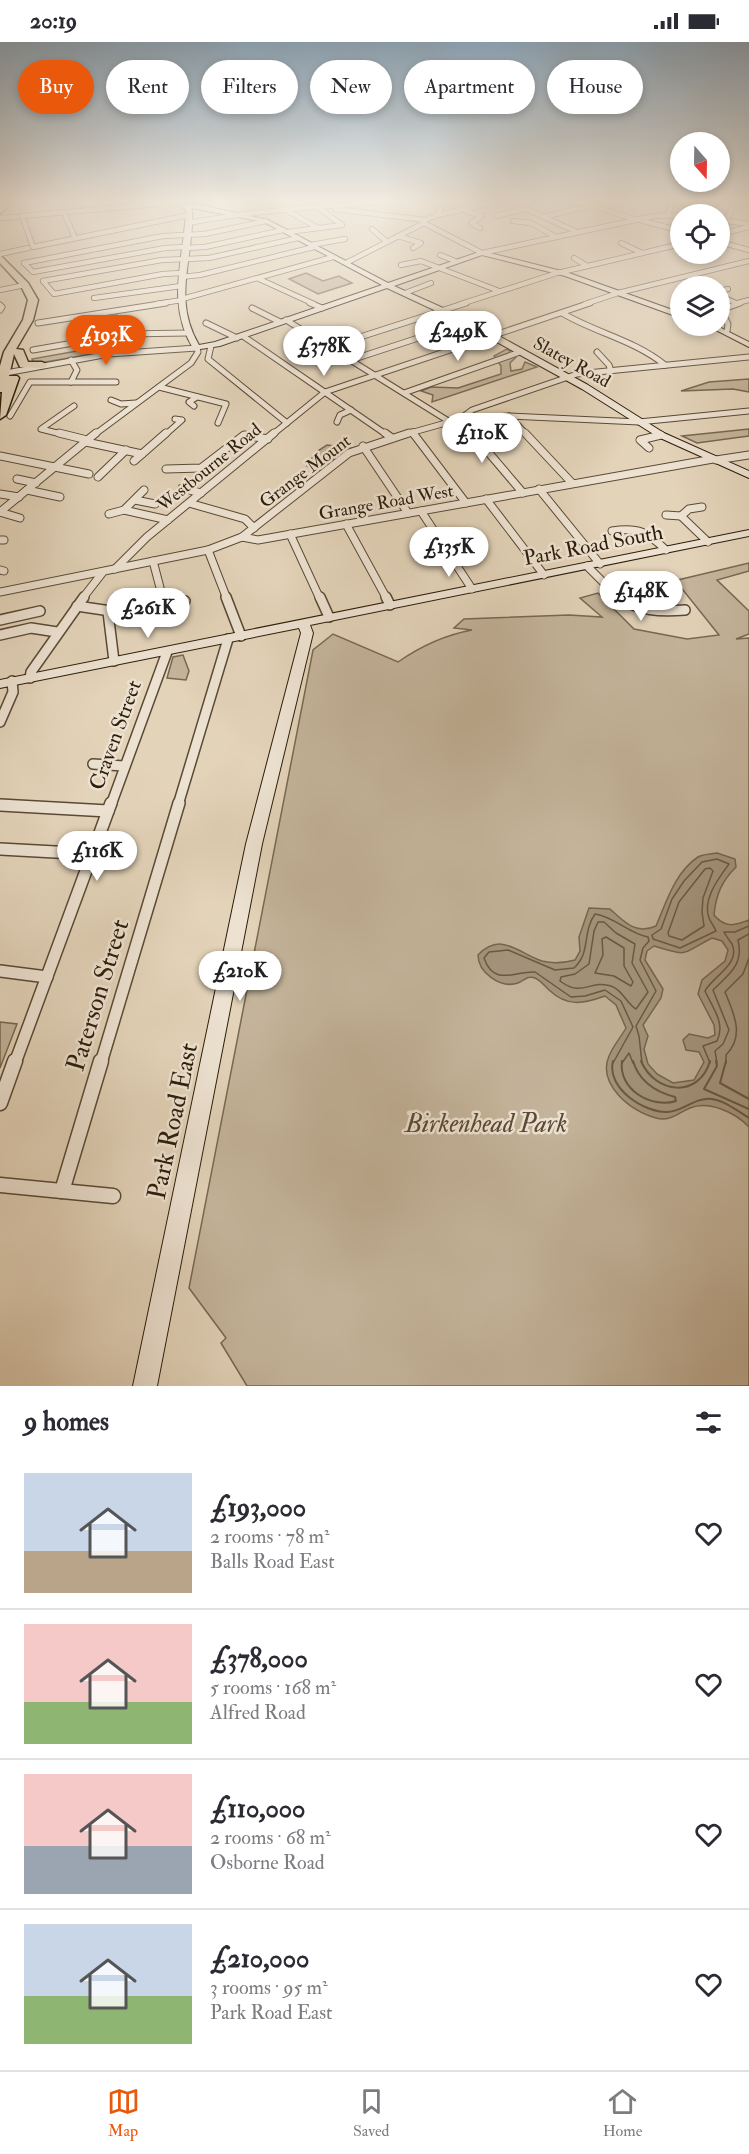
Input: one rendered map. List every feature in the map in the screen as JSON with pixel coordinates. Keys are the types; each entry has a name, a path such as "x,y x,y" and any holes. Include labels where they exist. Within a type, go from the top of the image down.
{"highway":[{"path":"0,389 9,352 32,310 33,300 25,285 4,262"},
{"path":"18,338 19,352 24,365 42,365"},
{"path":"5,373 19,352"},
{"path":"5,373 12,386 7,415"}],"street":[{"path":"31,262 24,263 33,272 90,262"},
{"path":"152,262 43,281 54,294 163,274 200,275 251,262"},
{"path":"0,512 86,441 191,363 197,354 197,348 183,324 182,262"},
{"path":"40,321 182,299 316,262"},
{"name":"Slatey Road","path":"343,262 496,336 661,435 749,475"},
{"path":"401,265 413,262"},
{"path":"419,262 499,291"},
{"path":"5,373 129,351 211,346 453,262"},
{"path":"518,262 561,272 670,312"},
{"path":"580,262 587,266"},
{"path":"329,347 499,291 561,272 605,262"},
{"path":"326,392 618,293 746,262"},
{"path":"256,278 322,308"},
{"path":"405,293 431,283"},
{"path":"0,290 25,285"},
{"path":"94,298 181,286"},
{"path":"86,287 101,313"},
{"path":"730,300 736,303"},
{"path":"730,305 747,301"},
{"path":"0,305 2,307 0,310"},
{"path":"252,308 283,321 329,347 450,422"},
{"path":"561,313 575,322 652,353 664,366"},
{"path":"116,318 125,334"},
{"path":"351,360 467,322"},
{"path":"206,323 240,337 392,438"},
{"path":"33,350 125,334 188,333"},
{"path":"730,333 749,345"},
{"path":"211,346 208,359 287,423"},
{"path":"404,393 520,352"},
{"path":"597,352 609,365 611,371"},
{"path":"523,493 460,419 472,410 567,377 749,357"},
{"path":"71,360 77,370 71,382"},
{"path":"7,415 30,382 116,382"},
{"path":"159,387 226,404 218,423"},
{"name":"Westbourne Road","path":"115,569 168,520 326,392"},
{"path":"189,403 197,397"},
{"path":"111,400 121,404 136,403"},
{"path":"74,406 41,429 142,454"},
{"path":"337,422 340,415 351,410"},
{"name":"Grange Mount","path":"208,550 242,537 349,453 363,446 460,419 509,416 639,422 749,411"},
{"path":"7,415 21,413"},
{"path":"509,416 572,483"},
{"path":"134,461 182,420 176,419"},
{"path":"412,432 466,503"},
{"path":"166,469 201,468 244,435 268,439"},
{"path":"649,448 640,440 661,435"},
{"path":"363,446 408,513"},
{"path":"98,477 126,450"},
{"name":"Grange Road West","path":"242,537 258,540 572,483 749,455"},
{"path":"0,456 89,474"},
{"path":"184,478 185,469"},
{"path":"17,479 36,483"},
{"path":"182,488 201,493"},
{"path":"539,489 600,564"},
{"path":"27,490 60,498"},
{"path":"109,514 124,510 144,490"},
{"path":"0,494 19,497"},
{"path":"486,499 544,575"},
{"path":"135,500 155,504"},
{"path":"189,503 245,519 254,528"},
{"path":"681,516 688,509 702,507"},
{"path":"124,510 168,520"},
{"path":"421,511 472,589"},
{"path":"0,512 20,518"},
{"path":"666,515 681,516 708,542"},
{"path":"346,524 390,605"},
{"path":"645,530 653,525"},
{"path":"612,531 633,528 645,530 666,550"},
{"name":"Park Road South","path":"6,683 749,533"},
{"path":"290,534 329,617"},
{"path":"0,592 208,550 241,636"},
{"path":"153,561 165,605"},
{"path":"587,566 609,592 629,605 662,612 684,610"},
{"path":"30,678 31,672 57,632 103,572"},
{"path":"77,606 124,613 185,601"},
{"path":"0,620 40,611"},
{"path":"108,612 114,662"},
{"name":"Park Road East","path":"145,1386 254,844 307,633 303,623"},
{"path":"0,635 31,628 57,632"},
{"name":"Paterson Street","path":"62,1191 228,639"},
{"name":"Craven Street","path":"1,1096 167,652"},
{"path":"0,722 13,692 6,683"},
{"path":"93,764 124,766"},
{"path":"0,805 108,811"},
{"path":"0,849 92,854"},
{"path":"0,970 47,977"},
{"path":"0,1185 113,1196"}],"green space":[{"path":"306,273 323,281 339,276 352,283 318,294 289,279"},
{"path":"122,343 121,349 34,364 32,359"},
{"path":"507,349 516,357 510,363 511,371 522,369 525,362 537,367 432,402 433,395 421,391 431,387 458,388 501,374 501,366 494,356"},
{"path":"749,379 749,392 733,389 681,391 709,382"},
{"path":"749,429 749,436 697,443 682,436"},
{"path":"327,445 350,448 315,471 307,466 316,452"},
{"name":"Birkenhead Park","path":"749,563 749,571 717,580 749,611 749,634 736,639 749,638 749,1386 247,1386 221,1343 226,1338 189,1288 313,650 333,634 398,662 434,642 472,630 454,628 464,619 569,615 602,617 580,598 598,593 634,629 687,639 719,635 679,585 665,588 661,584"},
{"path":"183,655 189,671 186,680 167,678 173,657"},
{"path":"0,1022 17,1024 0,1068"}],"water":[{"path":"717,853 735,859 736,867 720,888 714,915 730,925 749,920 749,1127 730,1113 714,1107 697,1106 666,1119 646,1115 636,1110 619,1095 608,1077 609,1056 626,1028 616,1005 605,996 582,1002 562,999 532,977 518,983 504,984 486,973 478,955 486,948 502,944 546,962 558,963 575,960 580,951 579,937 589,908 610,909 636,928 656,926 672,888 683,871 698,857","holes":["712,938 722,941 728,950 725,961 702,980 698,994 714,1025 715,1035 708,1038 689,1034 683,1040 686,1050 699,1052 704,1062 694,1080 673,1083 657,1074 648,1064 644,1049 648,1036 643,1025 661,998 663,989 645,960 647,951 654,946 680,953 689,951"]}]}
